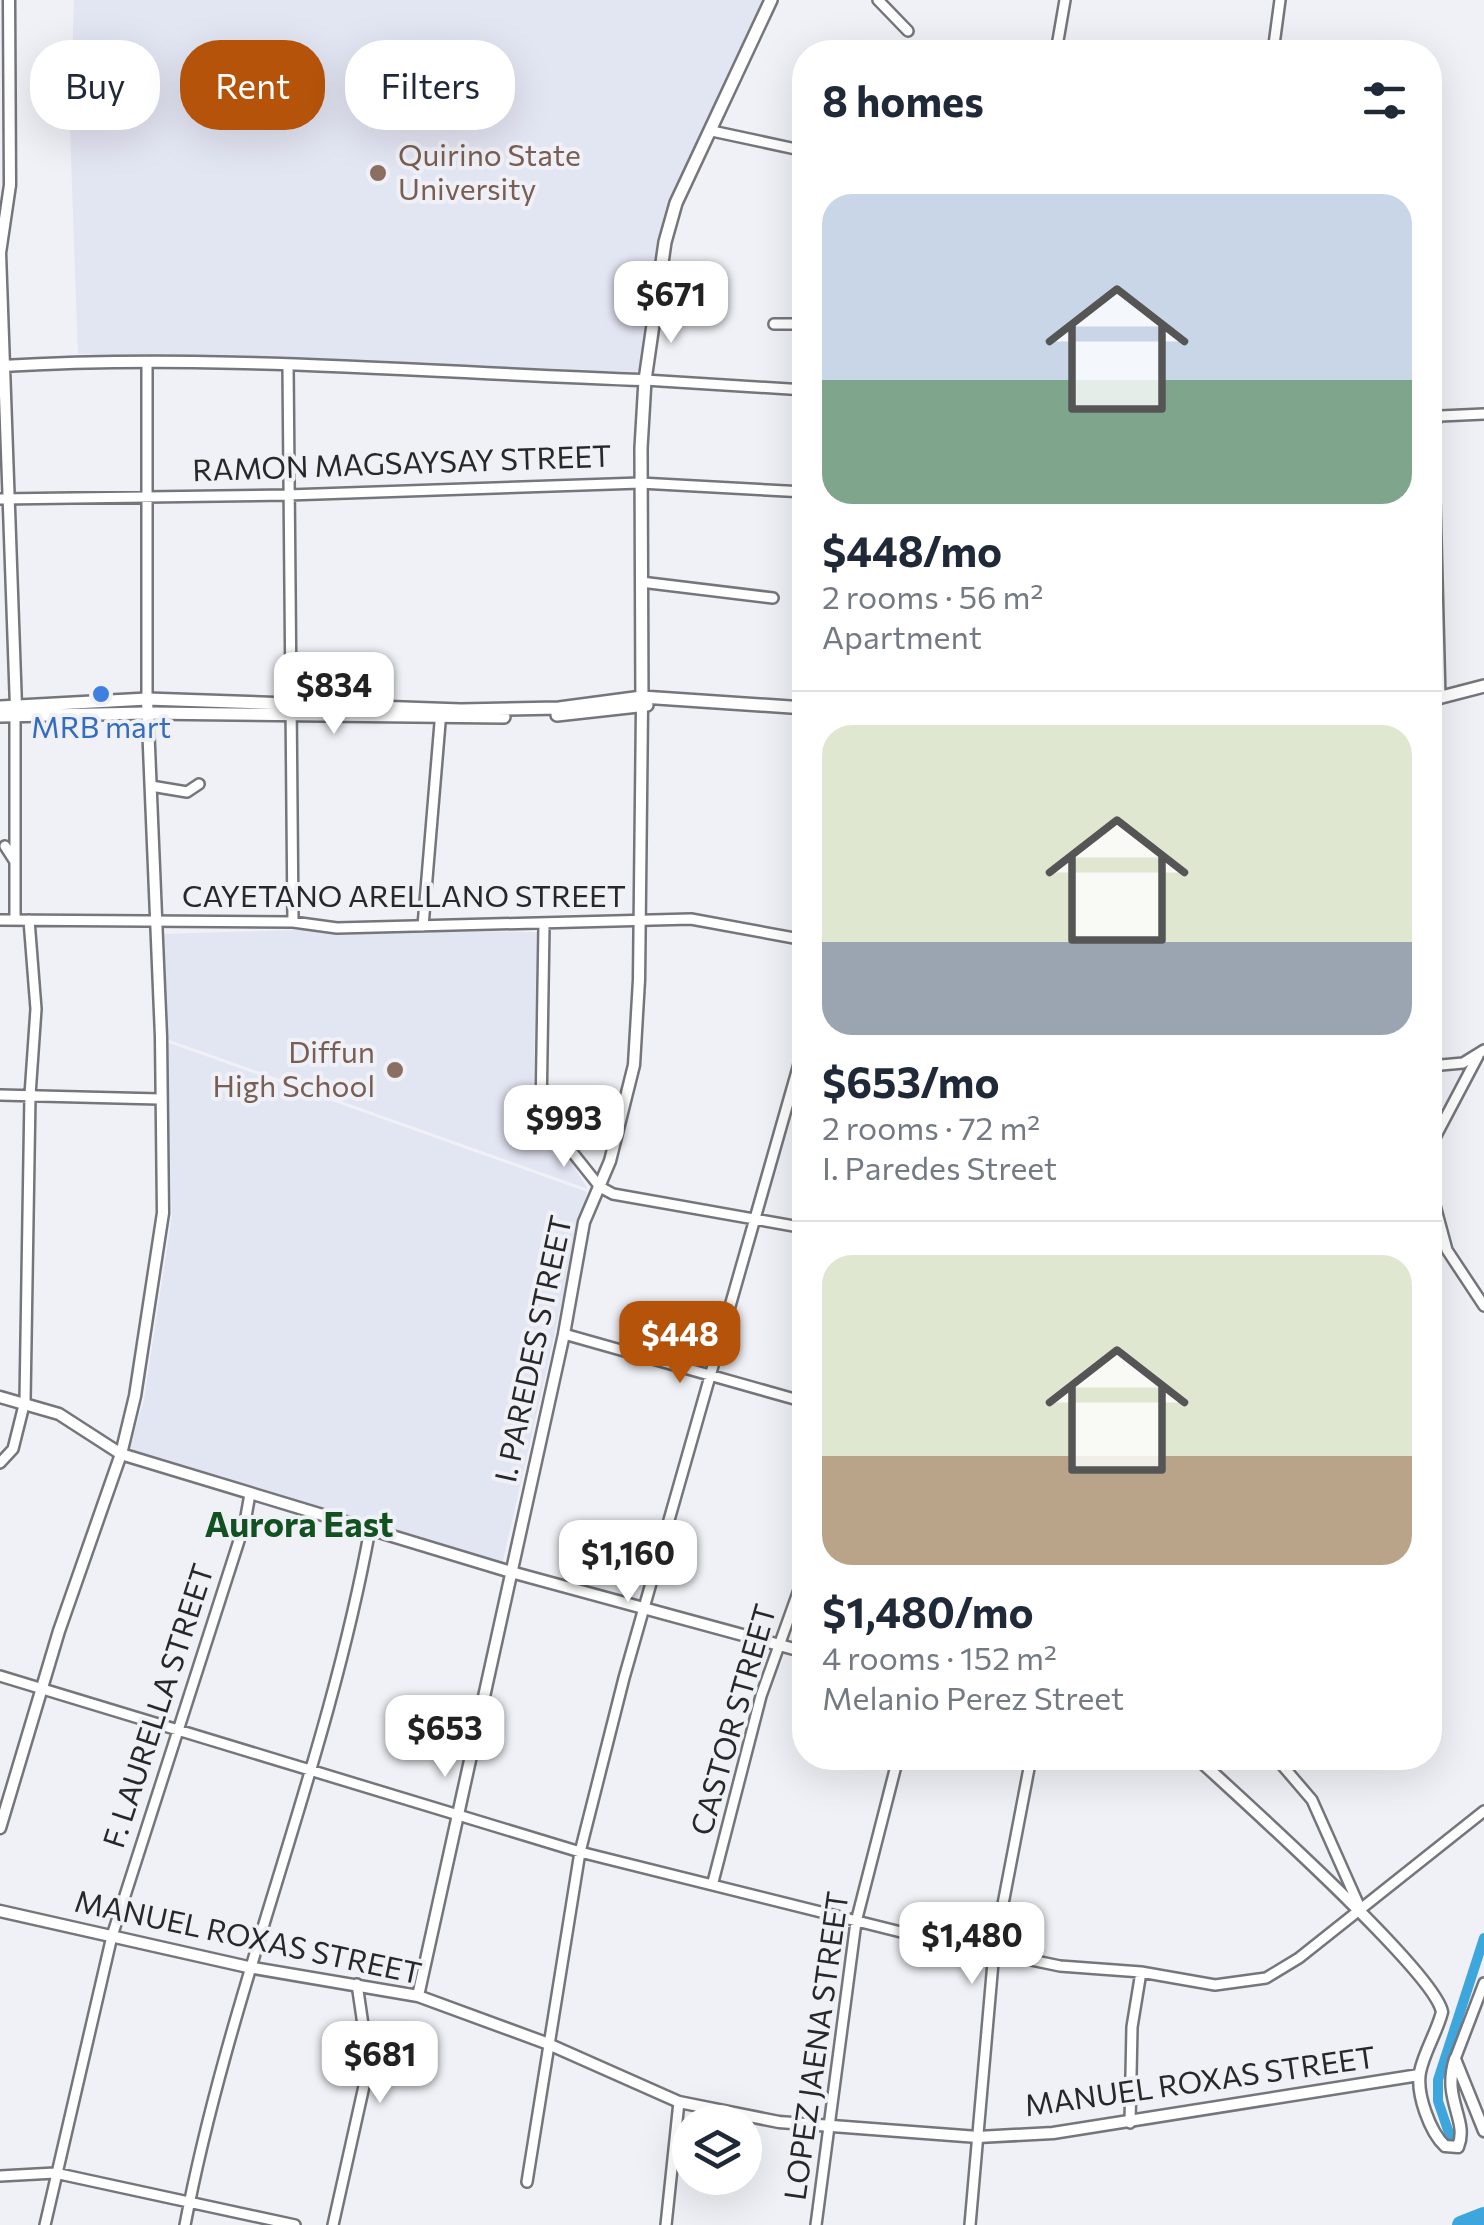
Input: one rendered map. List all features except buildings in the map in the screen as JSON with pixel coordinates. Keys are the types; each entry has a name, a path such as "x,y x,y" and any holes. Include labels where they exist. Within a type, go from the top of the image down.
{"main road":[{"path":"647,702 640,483 646,380 665,242 676,203 770,0"},
{"path":"1442,697 1484,686"},
{"path":"9,714 147,699 441,715 647,702 792,708"},
{"path":"0,707 9,714 289,708"}],"street":[{"path":"9,0 10,186 0,253 3,498 13,558 9,714 15,918"},
{"path":"878,0 908,31"},
{"path":"1058,40 1065,0"},
{"path":"1275,40 1280,0"},
{"path":"712,131 792,148"},
{"path":"774,324 792,324"},
{"path":"0,1828 121,1454 136,1396 163,1213 147,699 147,363"},
{"path":"2,366 288,365 792,389"},
{"path":"288,365 292,922"},
{"path":"1442,416 1484,414"},
{"name":"RAMON MAGSAYSAY STREET","path":"3,498 288,495 640,483 792,491"},
{"path":"641,582 773,598"},
{"name":"I. PAREDES STREET","path":"418,1996 564,1334 584,1222 600,1187 634,1065 647,702"},
{"path":"423,926 441,715"},
{"path":"150,786 187,792 199,784"},
{"path":"5,846 14,864"},
{"path":"0,870 14,864"},
{"name":"CAYETANO ARELLANO STREET","path":"0,920 292,922 338,928 713,920 792,937"},
{"path":"0,1463 13,1450 25,1401 30,1094 36,1009 29,920"},
{"path":"544,925 541,1113 600,1187 613,1194 792,1226"},
{"path":"1442,1065 1464,1063 1481,1053"},
{"path":"1442,1125 1481,1053"},
{"path":"527,2182 546,2043 580,1852 792,1093"},
{"path":"0,1095 159,1100"},
{"path":"1442,1234 1446,1250 1484,1306"},
{"path":"564,1334 792,1398"},
{"path":"0,1397 25,1401 92,1431 121,1454 511,1572 792,1649"},
{"name":"F. LAURELLA STREET","path":"45,2225 112,1936 246,1522 250,1494"},
{"path":"186,2225 248,1967 338,1682 370,1529"},
{"name":"CASTOR STREET","path":"713,1882 778,1645 792,1608"},
{"path":"0,1676 580,1852 713,1882 856,1922 1060,1966 1141,1972 1216,1986 1266,1978 1359,1911 1484,1811"},
{"name":"LOPEZ JAENA STREET","path":"816,2225 856,1922 895,1770"},
{"path":"970,2225 994,1952 1029,1770"},
{"path":"1210,1770 1359,1911 1440,2000 1439,2025 1419,2075 1437,2139 1445,2146 1458,2147 1461,2126 1448,2085 1484,1983"},
{"path":"1286,1770 1312,1800 1359,1911"},
{"name":"MANUEL ROXAS STREET","path":"0,1911 248,1967 418,1996 546,2043 679,2102 779,2122 978,2137 1130,2123 1419,2075"},
{"path":"1130,2123 1132,2027 1141,1972"},
{"path":"333,2225 364,2086 367,2052 357,1984"},
{"path":"1456,2059 1484,2131"},
{"path":"666,2225 679,2102"},
{"path":"0,2176 55,2174 295,2225"}],"shaded area":[{"name":"Quirino State University","path":"74,0 762,0 663,217 642,368 631,374 78,354 70,130 160,130 160,40 73,40"},
{"name":"Diffun High School","path":"300,930 537,932 533,1102 588,1189 167,1039 161,934"},
{"path":"166,1042 587,1192 502,1565 128,1453 144,1400 172,1215"}],"waterway":[{"path":"1451,2139 1438,2101 1438,2080 1484,1938"},
{"path":"1461,2225 1484,2216"}],"place":[{"name":"Quirino State University","path":"378,173"},
{"name":"MRB mart","path":"101,694"},
{"name":"Diffun High School","path":"395,1070"}],"district":[{"name":"Aurora East","path":"299,1525"}]}
